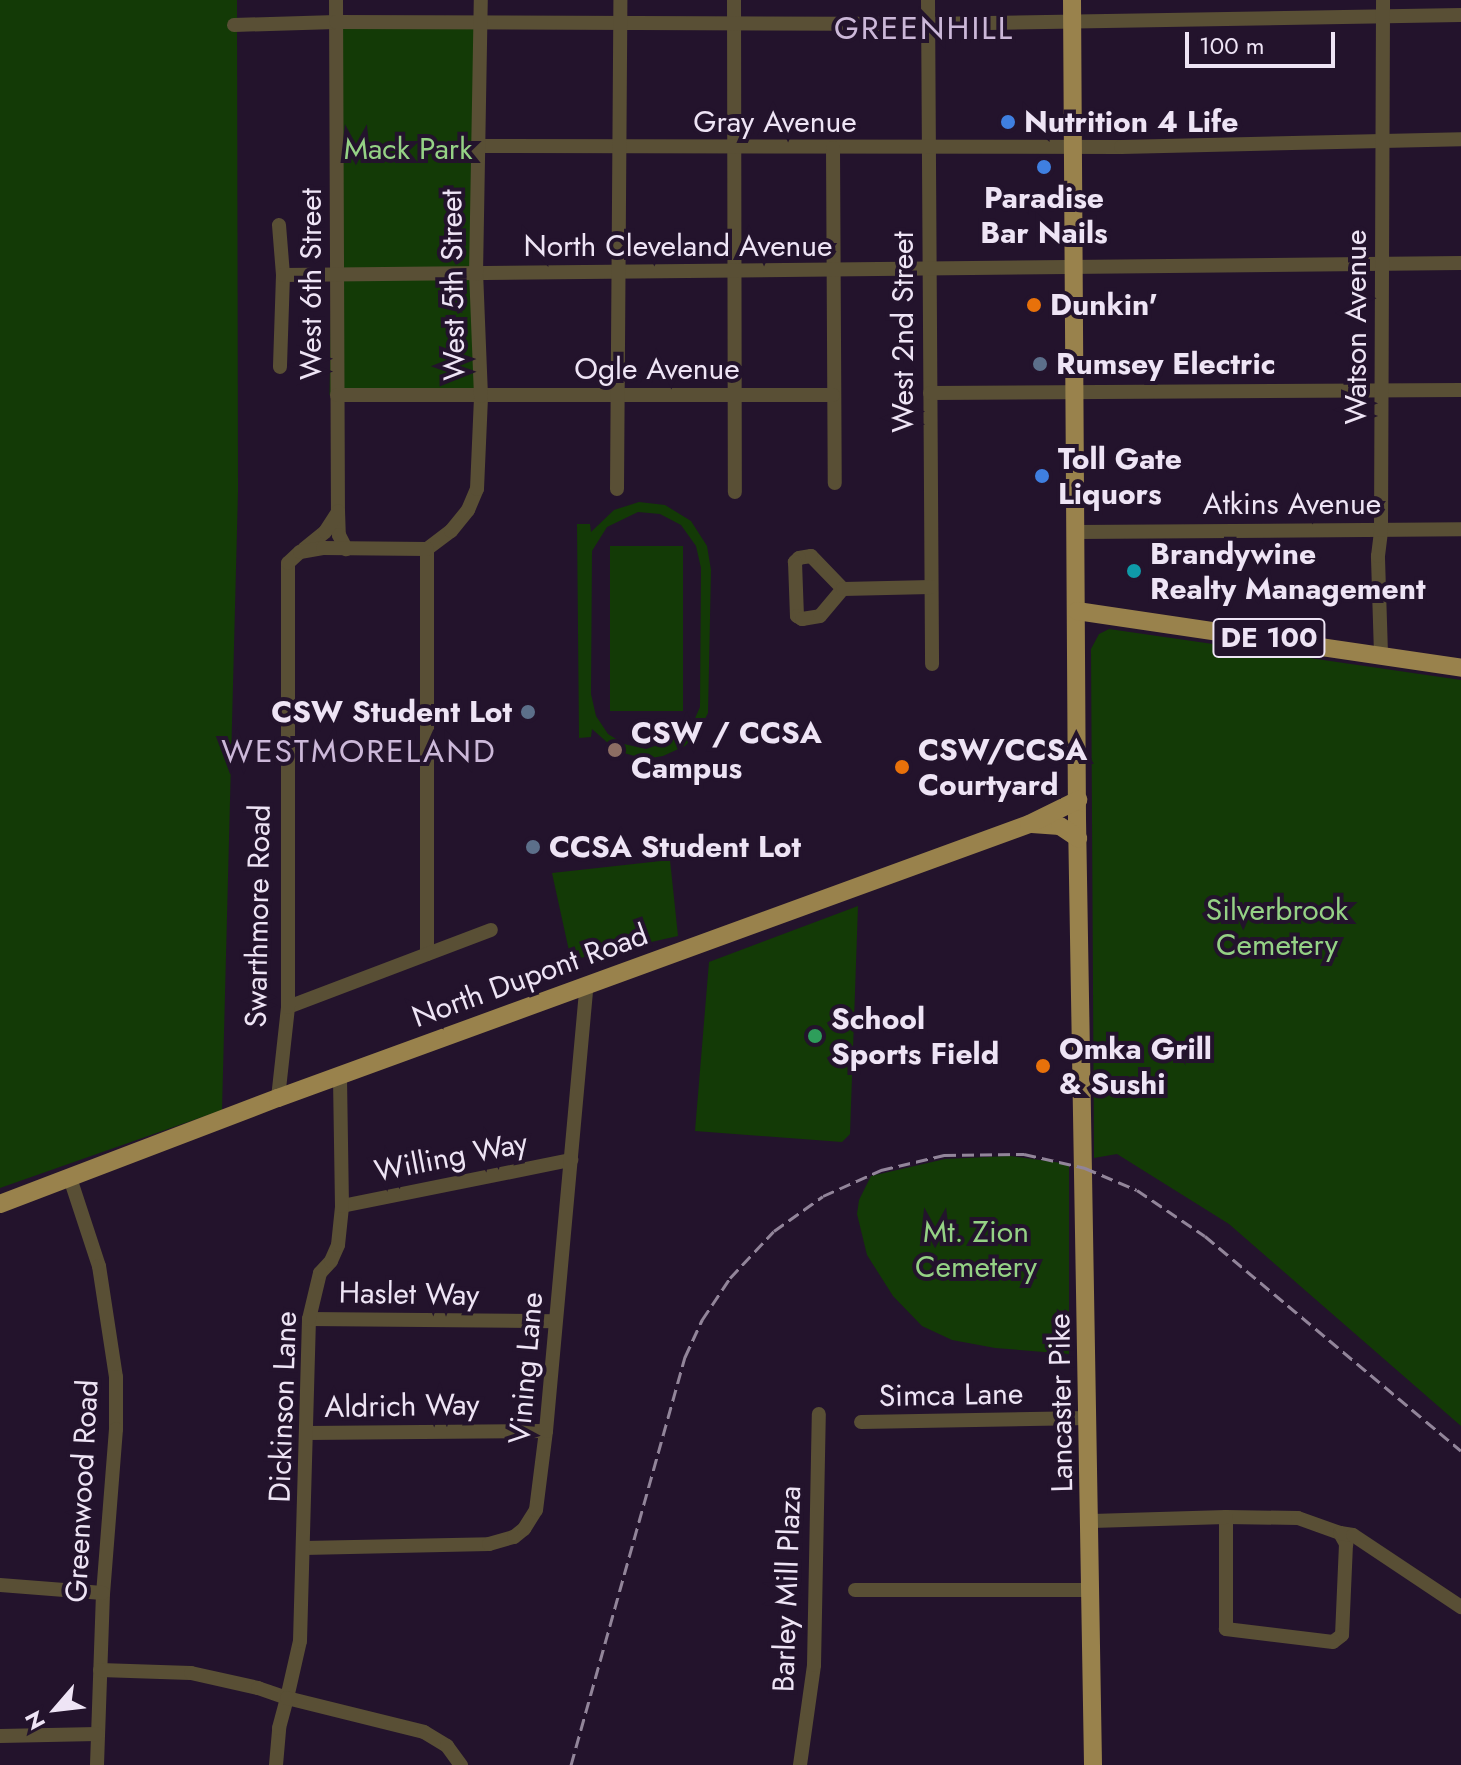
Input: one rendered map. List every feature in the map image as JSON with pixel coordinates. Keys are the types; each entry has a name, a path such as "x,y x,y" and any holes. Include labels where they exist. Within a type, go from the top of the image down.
{"main road":[{"name":"Lancaster Pike","path":"1072,9 1078,838 1092,1521 1093,1765"},
{"name":"DE 100","path":"1077,611 1461,668"},
{"name":"North Dupont Road","path":"0,1204 278,1098 1029,824 1078,800"},
{"path":"1029,824 1060,826 1078,838"}],"street":[{"name":"West 6th Street","path":"336,0 338,511 339,535 346,549"},
{"name":"West 5th Street","path":"427,549 451,531 468,510 477,489 481,396 476,274 481,0"},
{"path":"617,489 620,0"},
{"path":"734,0 735,492"},
{"name":"West 2nd Street","path":"928,0 932,664"},
{"path":"234,25 336,22 928,24 1072,9 1383,8 1461,15"},
{"name":"Watson Avenue","path":"1381,654 1378,556 1381,530 1383,8"},
{"name":"Gray Avenue","path":"479,146 1072,147 1461,139"},
{"path":"833,148 835,483"},
{"path":"279,225 283,275 280,367"},
{"name":"North Cleveland Avenue","path":"283,275 928,271 1461,263"},
{"path":"930,393 1461,390"},
{"name":"Ogle Avenue","path":"337,395 833,395"},
{"path":"300,552 325,532 338,511"},
{"name":"Atkins Avenue","path":"1076,532 1461,529"},
{"path":"300,552 427,549 427,954"},
{"name":"Swarthmore Road","path":"278,1098 288,1007 286,591 288,563 300,552"},
{"path":"843,589 820,616 802,619 797,616 795,562 811,556 843,589 931,587"},
{"path":"288,1007 491,930"},
{"name":"Vining Lane","path":"304,1548 489,1544 514,1537 524,1529 539,1502 587,984"},
{"name":"Dickinson Lane","path":"276,1765 279,1728 300,1641 309,1319 320,1273 331,1261 338,1245 342,1206 340,1076"},
{"name":"Willing Way","path":"342,1206 571,1160"},
{"name":"Greenwood Road","path":"70,1178 99,1266 116,1377 116,1429 103,1593 97,1765"},
{"name":"Haslet Way","path":"309,1319 555,1321"},
{"name":"Barley Mill Plaza","path":"800,1765 814,1665 819,1414"},
{"name":"Simca Lane","path":"861,1422 1089,1418"},
{"name":"Aldrich Way","path":"307,1433 546,1431"},
{"path":"1226,1517 1226,1629 1277,1638 1333,1642 1342,1635 1346,1544 1340,1533"},
{"path":"1092,1521 1298,1518 1353,1535 1461,1607"},
{"path":"0,1585 103,1593"},
{"path":"855,1590 1092,1590"},
{"path":"100,1670 191,1673 258,1688 424,1732 447,1746 461,1765"},
{"path":"0,1736 97,1734"}],"green space":[{"path":"0,0 237,0 238,491 222,1110 0,1188"},
{"name":"Mack Park","path":"336,22 481,25 474,397 329,395"},
{"path":"639,502 665,505 691,521 707,546 711,570 708,713 699,731 685,746 663,756 645,759 617,751 592,729 591,737 579,738 577,524 590,524 591,532 614,510","holes":["638,512 660,514 681,525 696,546 701,568 700,707 692,725 678,738 646,749 624,744 608,734 596,716 591,694 592,551 607,527"]},
{"path":"610,546 683,546 683,711 610,711"},
{"name":"Silverbrook Cemetery","path":"1109,629 1461,680 1461,1426 1229,1224 1117,1154 1094,1158 1091,649 1099,634"},
{"path":"670,860 678,936 571,960 552,873"},
{"name":"School Sports Field","path":"858,906 850,1134 842,1142 695,1131 709,962"},
{"name":"Mt. Zion Cemetery","path":"1010,1156 1069,1164 1069,1354 995,1348 952,1340 922,1326 893,1296 867,1255 857,1214 859,1200 871,1176 945,1159"}],"railway":[{"path":"571,1765 685,1357 702,1320 730,1278 774,1231 823,1196 881,1170 944,1155 1024,1154 1085,1168 1137,1190 1205,1236 1461,1451"}],"place":[{"name":"Nutrition 4 Life","path":"1008,122"},
{"name":"Paradise Bar Nails","path":"1044,167"},
{"name":"Dunkin'","path":"1034,305"},
{"name":"Rumsey Electric","path":"1040,364"},
{"name":"Toll Gate Liquors","path":"1042,476"},
{"name":"Brandywine Realty Management","path":"1134,571"},
{"name":"CSW Student Lot","path":"528,712"},
{"name":"CSW / CCSA Campus","path":"615,750"},
{"name":"CSW/CCSA Courtyard","path":"902,767"},
{"name":"CCSA Student Lot","path":"533,847"},
{"name":"School Sports Field","path":"815,1036"},
{"name":"Omka Grill & Sushi","path":"1043,1066"}],"district":[{"name":"GREENHILL","path":"924,28"},
{"name":"WESTMORELAND","path":"359,751"}]}
